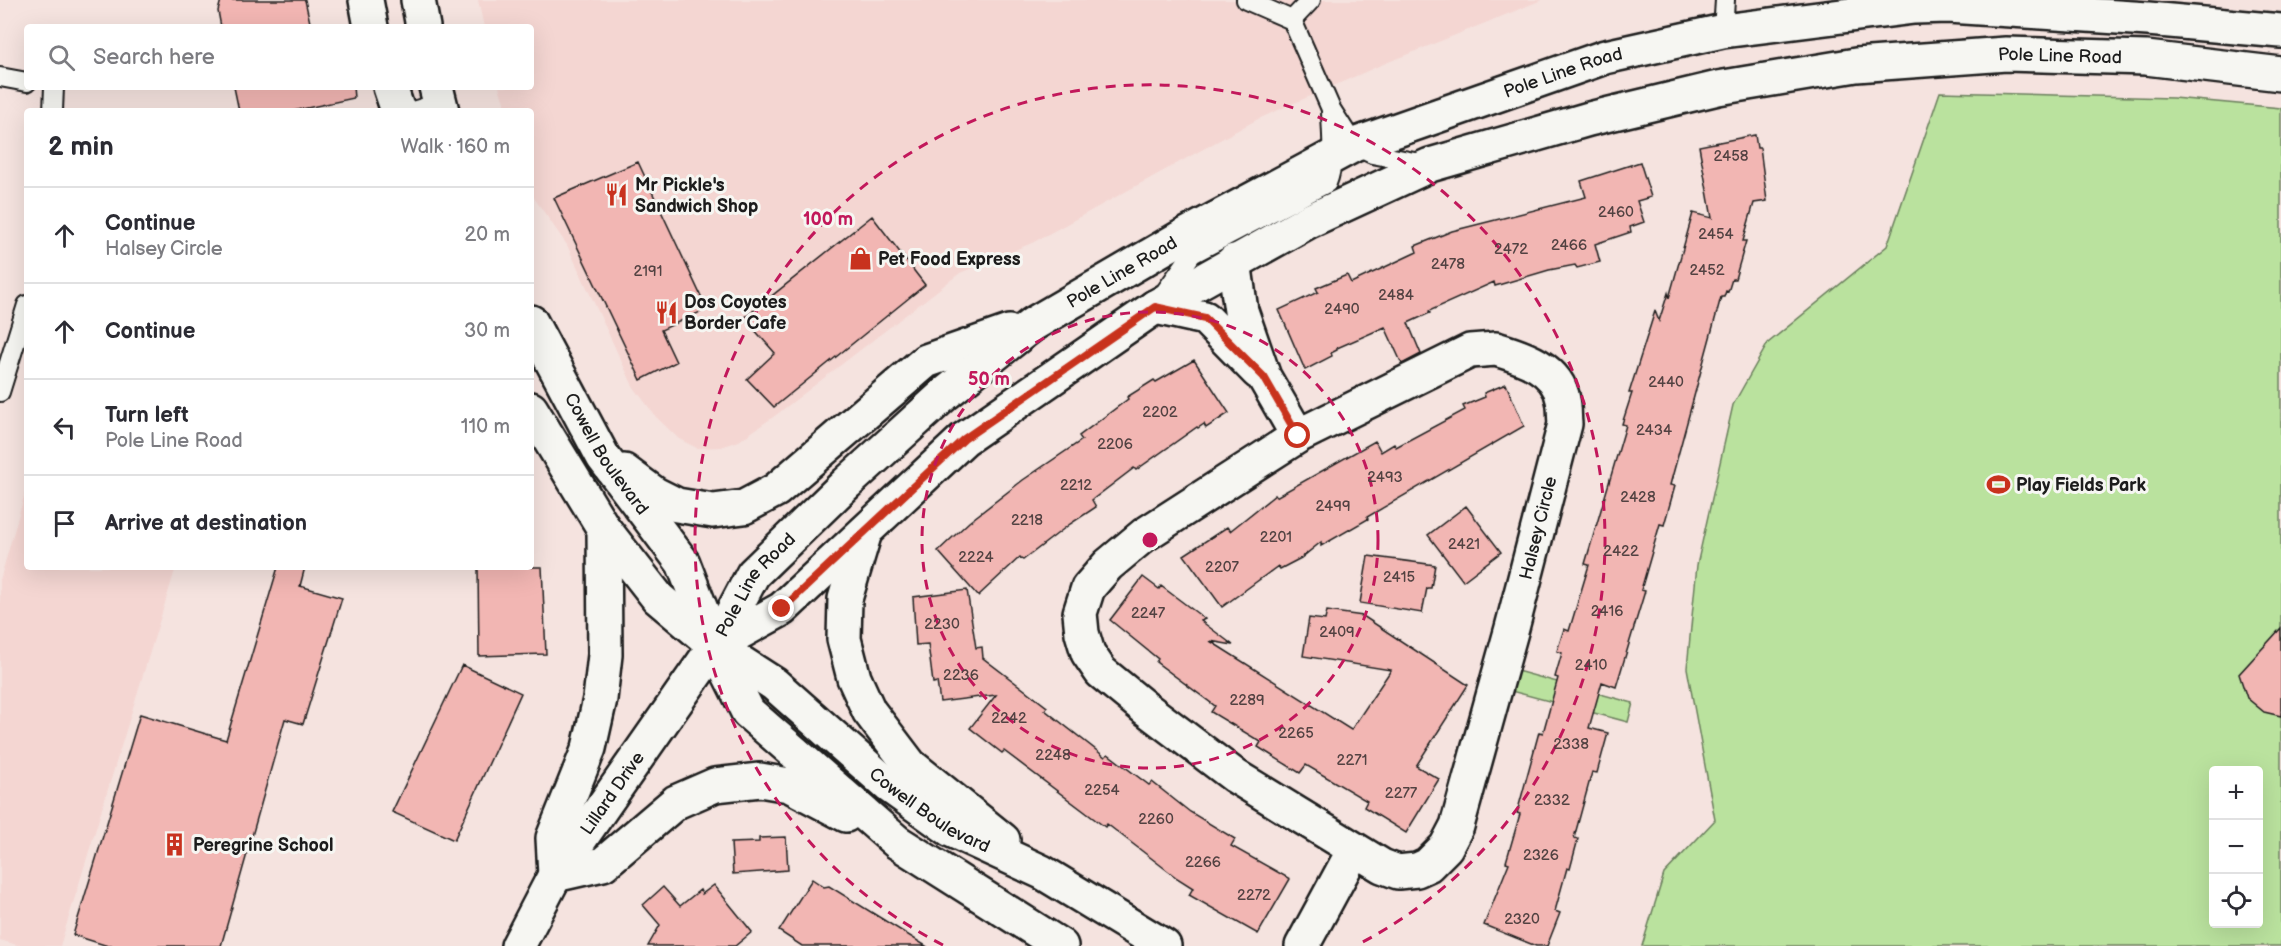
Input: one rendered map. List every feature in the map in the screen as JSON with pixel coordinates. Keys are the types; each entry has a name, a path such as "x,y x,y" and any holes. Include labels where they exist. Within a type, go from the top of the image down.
{"main road":[{"path":"366,0 370,24"},
{"path":"418,0 422,24"},
{"name":"Pole Line Road","path":"715,646 753,574 847,483 938,401 1033,324 1182,237 1343,151 1724,15 1948,6 2148,18 2281,31"},
{"name":"Pole Line Road","path":"715,646 782,609 964,439 1155,307 1234,261 1310,221 1430,165 1589,119 1718,88 1856,65 2006,54 2146,58 2281,74"},
{"path":"391,90 397,108"},
{"path":"1234,261 1241,311 1264,377 1298,436"},
{"path":"1155,307 1205,318 1264,377"},
{"path":"603,457 655,494 677,505 713,511 744,507 776,490 926,362 1033,324"},
{"name":"Cowell Boulevard","path":"534,328 603,457 683,563 715,646 748,712 899,844 1061,946"},
{"name":"Halsey Circle","path":"1496,349 1517,355 1542,367 1554,379 1563,398 1565,424 1510,638 1457,826 1446,847 1428,865 1417,870 1398,872 1354,850 1235,776 1101,672 1088,653 1082,633 1080,613 1088,588 1108,565 1144,535 1298,436 1470,351 1496,349"},
{"name":"Cowell Boulevard","path":"534,414 604,529 658,598 715,646 774,684 888,785 951,830 1042,872 1164,946"},
{"path":"604,529 605,655 600,699 589,748 553,838 555,875 603,864 676,802 715,785 730,782 760,780 789,785 899,844"},
{"path":"865,530 845,599 844,639 854,678 869,711 909,765 1042,872"},
{"name":"Lillard Drive","path":"518,946 555,875 715,646"},
{"path":"1302,946 1354,850"}],"lane":[{"path":"1155,307 1192,254 1327,183 1343,151 1331,109 1292,20 1246,0"},
{"path":"1292,20 1311,0"},
{"path":"0,77 24,81"},
{"path":"53,108 54,90"},
{"path":"1331,109 1343,151"},
{"path":"1343,151 1430,165"},
{"path":"0,392 24,315"}],"shaded area":[{"path":"478,0 1542,0 1381,65 1258,119 1032,243 960,273 739,441 721,447 697,448 679,439 656,417 633,386 567,245 534,198 534,108 506,108 500,90 534,90 534,24 483,24"},
{"path":"24,496 24,570 175,570 60,946 21,946 0,940 0,580"}],"green space":[{"name":"Play Fields Park","path":"1940,92 2173,98 2281,108 2281,946 1642,946 1664,874 1715,820 1687,668 1697,565 1733,405 1768,343 1887,246"},
{"path":"1517,671 1633,703 1628,722 1511,691"}],"building":[{"path":"221,0 305,0 310,24 220,24 218,11"},
{"path":"235,90 353,90 354,98 307,108 238,108"},
{"path":"1755,135 1757,148 1760,148 1767,201 1754,203 1735,279 1732,279 1728,292 1726,291 1724,297 1721,297 1670,485 1675,486 1664,525 1660,524 1641,590 1645,591 1616,687 1602,682 1589,728 1608,733 1597,773 1592,772 1574,838 1578,839 1555,911 1560,913 1547,946 1536,946 1484,925 1509,863 1506,862 1520,814 1517,813 1539,732 1543,733 1558,678 1555,677 1562,653 1557,651 1564,629 1569,631 1589,565 1585,564 1626,425 1622,424 1632,393 1629,393 1655,311 1659,321 1668,293 1669,298 1693,213 1712,218 1699,146"},
{"path":"638,162 707,309 661,330 676,362 641,380 554,198"},
{"path":"1640,162 1651,197 1637,201 1644,222 1630,227 1631,232 1595,244 1600,262 1577,268 1575,265 1549,270 1495,286 1494,282 1429,311 1430,313 1408,323 1421,354 1402,364 1385,327 1337,348 1331,353 1332,356 1305,370 1279,310 1318,292 1316,288 1347,275 1351,283 1417,252 1415,246 1452,231 1586,197 1581,181"},
{"path":"872,216 925,285 774,407 747,379 775,353 744,318"},
{"path":"1194,360 1229,413 1206,428 1204,424 1197,427 1136,470 1134,468 1092,500 1096,507 1023,560 1020,557 978,596 938,551 969,522 1023,480 1082,440 1079,436 1128,399 1127,397 1154,380 1156,382"},
{"path":"1506,384 1524,426 1321,546 1321,542 1301,558 1280,569 1278,566 1222,607 1184,555 1227,527 1230,531 1275,495 1276,497 1375,441 1381,452 1394,444 1396,447 1465,410 1463,406 1485,397 1484,393"},
{"path":"1466,506 1501,552 1463,581 1428,535"},
{"path":"1368,556 1435,565 1431,588 1427,588 1422,613 1360,603"},
{"path":"534,567 542,567 546,654 479,656 478,570 534,570"},
{"name":"Peregrine School","path":"277,570 304,570 300,586 342,598 303,724 285,719 221,946 108,946 73,935 140,714 226,740"},
{"path":"1143,577 1159,589 1161,586 1205,619 1201,621 1233,645 1210,641 1351,730 1391,670 1303,656 1309,618 1325,620 1327,611 1363,616 1468,685 1416,766 1439,779 1406,833 1364,807 1367,801 1306,765 1300,773 1258,747 1261,742 1211,712 1215,706 1156,662 1158,659 1110,620"},
{"path":"967,590 976,648 982,647 983,658 1047,707 1045,710 1105,757 1108,754 1149,785 1152,782 1190,812 1235,839 1231,846 1290,879 1258,934 1189,895 1193,888 1107,824 1105,827 970,728 996,695 940,702 937,682 933,683 928,644 916,645 913,597"},
{"path":"2281,628 2281,716 2264,712 2247,698 2239,674"},
{"path":"462,665 521,693 454,840 392,812"},
{"path":"786,837 788,870 733,874 731,843 759,842 759,838"},
{"path":"812,879 824,887 829,886 926,946 802,946 779,931"},
{"path":"714,885 752,932 735,946 648,946 660,925 643,905 663,887 680,906 700,890 702,894"}],"place":[{"name":"Mr Pickle's Sandwich Shop","path":"617,195"},
{"name":"Pet Food Express","path":"860,259"},
{"name":"Dos Coyotes Border Cafe","path":"666,312"},
{"name":"Play Fields Park","path":"1998,485"},
{"name":"Peregrine School","path":"175,845"}],"route":[{"path":"782,609 964,439 1155,307 1205,318 1264,377 1298,436"}]}
